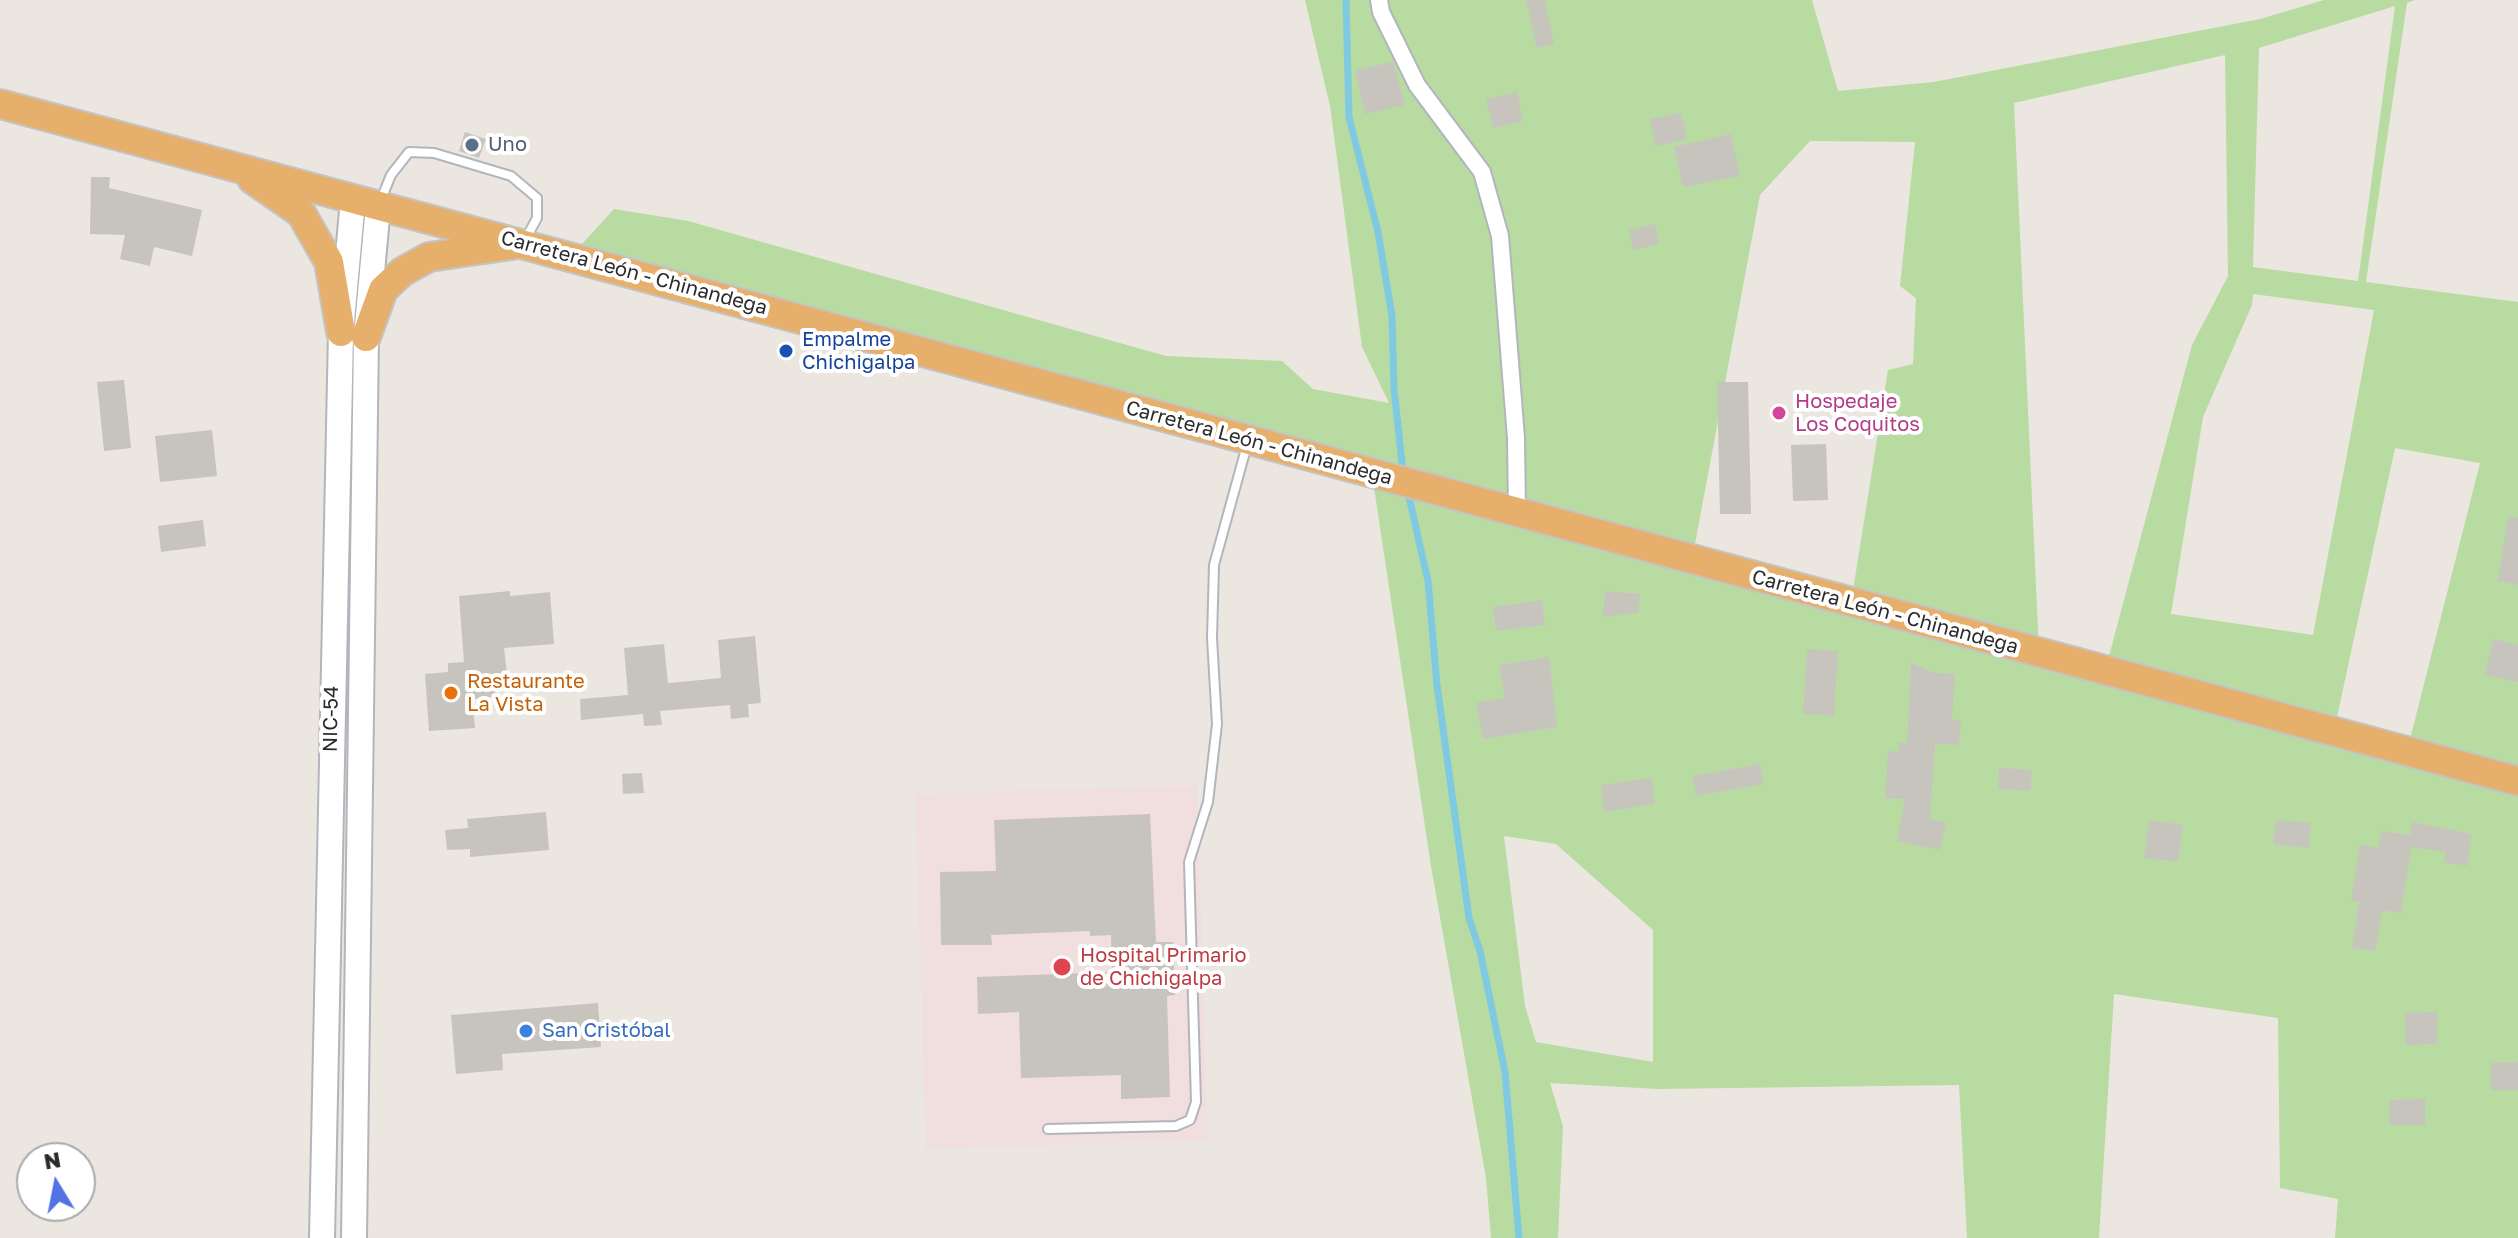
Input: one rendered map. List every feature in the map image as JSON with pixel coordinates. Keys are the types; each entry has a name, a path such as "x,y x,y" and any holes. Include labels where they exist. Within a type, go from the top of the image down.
{"highway":[{"name":"Carretera León - Chinandega","path":"0,104 2518,781"},
{"path":"235,168 301,213 329,262 353,335"},
{"path":"353,335 383,290 402,272 429,257 523,243"}],"main road":[{"name":"NIC-54","path":"322,1238 326,950 353,335 366,203"},
{"name":"NIC-54","path":"353,335 358,949 354,1238"},
{"path":"326,950 358,949"}],"street":[{"path":"1379,0 1381,12 1417,85 1482,172 1500,236 1516,438 1517,513"}],"lane":[{"path":"366,203 409,152 434,153 511,176 537,198 537,218 523,243"},
{"path":"1048,1129 1176,1126 1190,1120 1196,1102 1189,862 1208,802 1217,724 1212,638 1214,565 1248,440"}],"shaded area":[{"name":"Hospital Primario de Chichigalpa","path":"1197,785 1208,1140 926,1149 915,794"}],"green space":[{"path":"1305,0 1812,0 1838,91 1934,82 2260,19 2324,0 2415,0 2407,3 2366,282 2518,302 2518,1238 2335,1238 2338,1199 2280,1188 2278,1018 2114,994 2099,1238 1967,1238 1959,1085 1658,1089 1550,1083 1563,1126 1558,1238 1491,1238 1486,1178 1431,866 1372,474 571,256 614,209 688,221 1166,356 1282,361 1313,389 1389,403 1362,347 1330,106","holes":["2395,6 2358,281 2253,267 2259,48","2225,55 2228,276 2192,345 2105,671 2039,652 2014,103","1810,141 1915,142 1900,286 1916,298 1913,364 1888,370 1851,603 1692,560 1760,195","2253,294 2374,310 2313,635 2171,614 2203,417 2252,305","2395,448 2480,463 2407,751 2334,731","1504,836 1556,844 1653,930 1653,1062 1536,1042 1525,1006"]}],"building":[{"path":"1526,0 1545,0 1554,44 1537,48"},
{"path":"1393,62 1405,105 1365,114 1355,70"},
{"path":"1517,92 1523,121 1493,128 1486,99"},
{"path":"1681,113 1687,139 1655,146 1650,119"},
{"name":"Uno","path":"465,132 486,139 479,158 459,151"},
{"path":"1731,134 1740,176 1683,187 1674,147"},
{"path":"91,177 110,177 109,188 202,210 192,256 154,247 150,266 120,259 125,235 90,234"},
{"path":"1655,224 1659,244 1633,250 1629,230"},
{"path":"124,380 131,448 104,451 97,382"},
{"path":"1717,382 1748,382 1751,514 1720,514"},
{"path":"212,430 217,476 160,482 155,436"},
{"path":"1826,444 1828,500 1793,501 1791,445"},
{"path":"2508,517 2518,518 2518,585 2498,581"},
{"path":"203,520 206,546 161,552 158,526"},
{"path":"510,591 510,596 550,592 554,644 504,648 507,674 494,675 496,697 472,699 475,728 429,731 425,674 448,672 448,663 464,662 459,596"},
{"path":"1605,591 1640,594 1638,613 1603,617"},
{"path":"1542,600 1545,625 1496,631 1493,607"},
{"path":"755,636 761,703 748,704 749,717 731,719 730,705 660,711 662,725 644,726 643,714 581,720 580,699 628,695 624,648 664,644 668,683 680,682 721,678 718,640"},
{"path":"2493,639 2518,645 2518,682 2485,675"},
{"path":"1807,649 1838,651 1834,716 1803,714"},
{"path":"1549,657 1557,727 1483,739 1476,703 1505,698 1499,665"},
{"path":"1911,663 1935,673 1955,674 1952,720 1961,721 1959,745 1935,744 1930,819 1946,822 1940,850 1897,841 1905,799 1885,798 1888,751 1899,752 1899,742 1907,743"},
{"path":"1760,764 1763,784 1696,796 1693,776"},
{"path":"1999,768 2032,770 2030,791 1998,789"},
{"path":"642,773 644,793 623,794 622,774"},
{"path":"1651,778 1655,804 1604,812 1601,785"},
{"path":"546,812 549,850 470,857 470,849 447,850 445,830 468,828 467,819"},
{"path":"1150,814 1156,942 1173,942 1175,995 1167,996 1170,1097 1121,1099 1121,1075 1021,1078 1019,1012 978,1014 977,977 1112,972 1111,935 1090,936 1090,931 991,935 992,945 941,945 940,872 996,871 994,820"},
{"path":"2149,820 2183,825 2178,862 2144,858"},
{"path":"2276,820 2311,823 2308,848 2273,844"},
{"path":"2412,822 2472,834 2467,866 2444,862 2446,852 2411,847 2401,913 2382,910 2375,951 2352,948 2359,902 2351,901 2360,845 2379,848 2381,831 2410,835"},
{"name":"San Cristóbal","path":"598,1003 601,1047 502,1054 503,1070 456,1074 451,1015"},
{"path":"2437,1012 2437,1044 2405,1045 2405,1013"},
{"path":"2518,1062 2518,1090 2491,1090 2491,1063"},
{"path":"2425,1099 2425,1125 2389,1125 2389,1100"}],"waterway":[{"path":"1346,0 1349,117 1378,232 1392,316 1394,389 1403,472"},
{"path":"1407,488 1428,581 1437,685 1469,918 1480,951 1505,1072 1519,1238"}],"place":[{"name":"Uno","path":"472,145"},
{"name":"Empalme Chichigalpa","path":"786,351"},
{"name":"Hospedaje Los Coquitos","path":"1779,413"},
{"name":"Restaurante La Vista","path":"451,693"},
{"name":"Hospital Primario de Chichigalpa","path":"1062,967"},
{"name":"San Cristóbal","path":"526,1031"}]}
